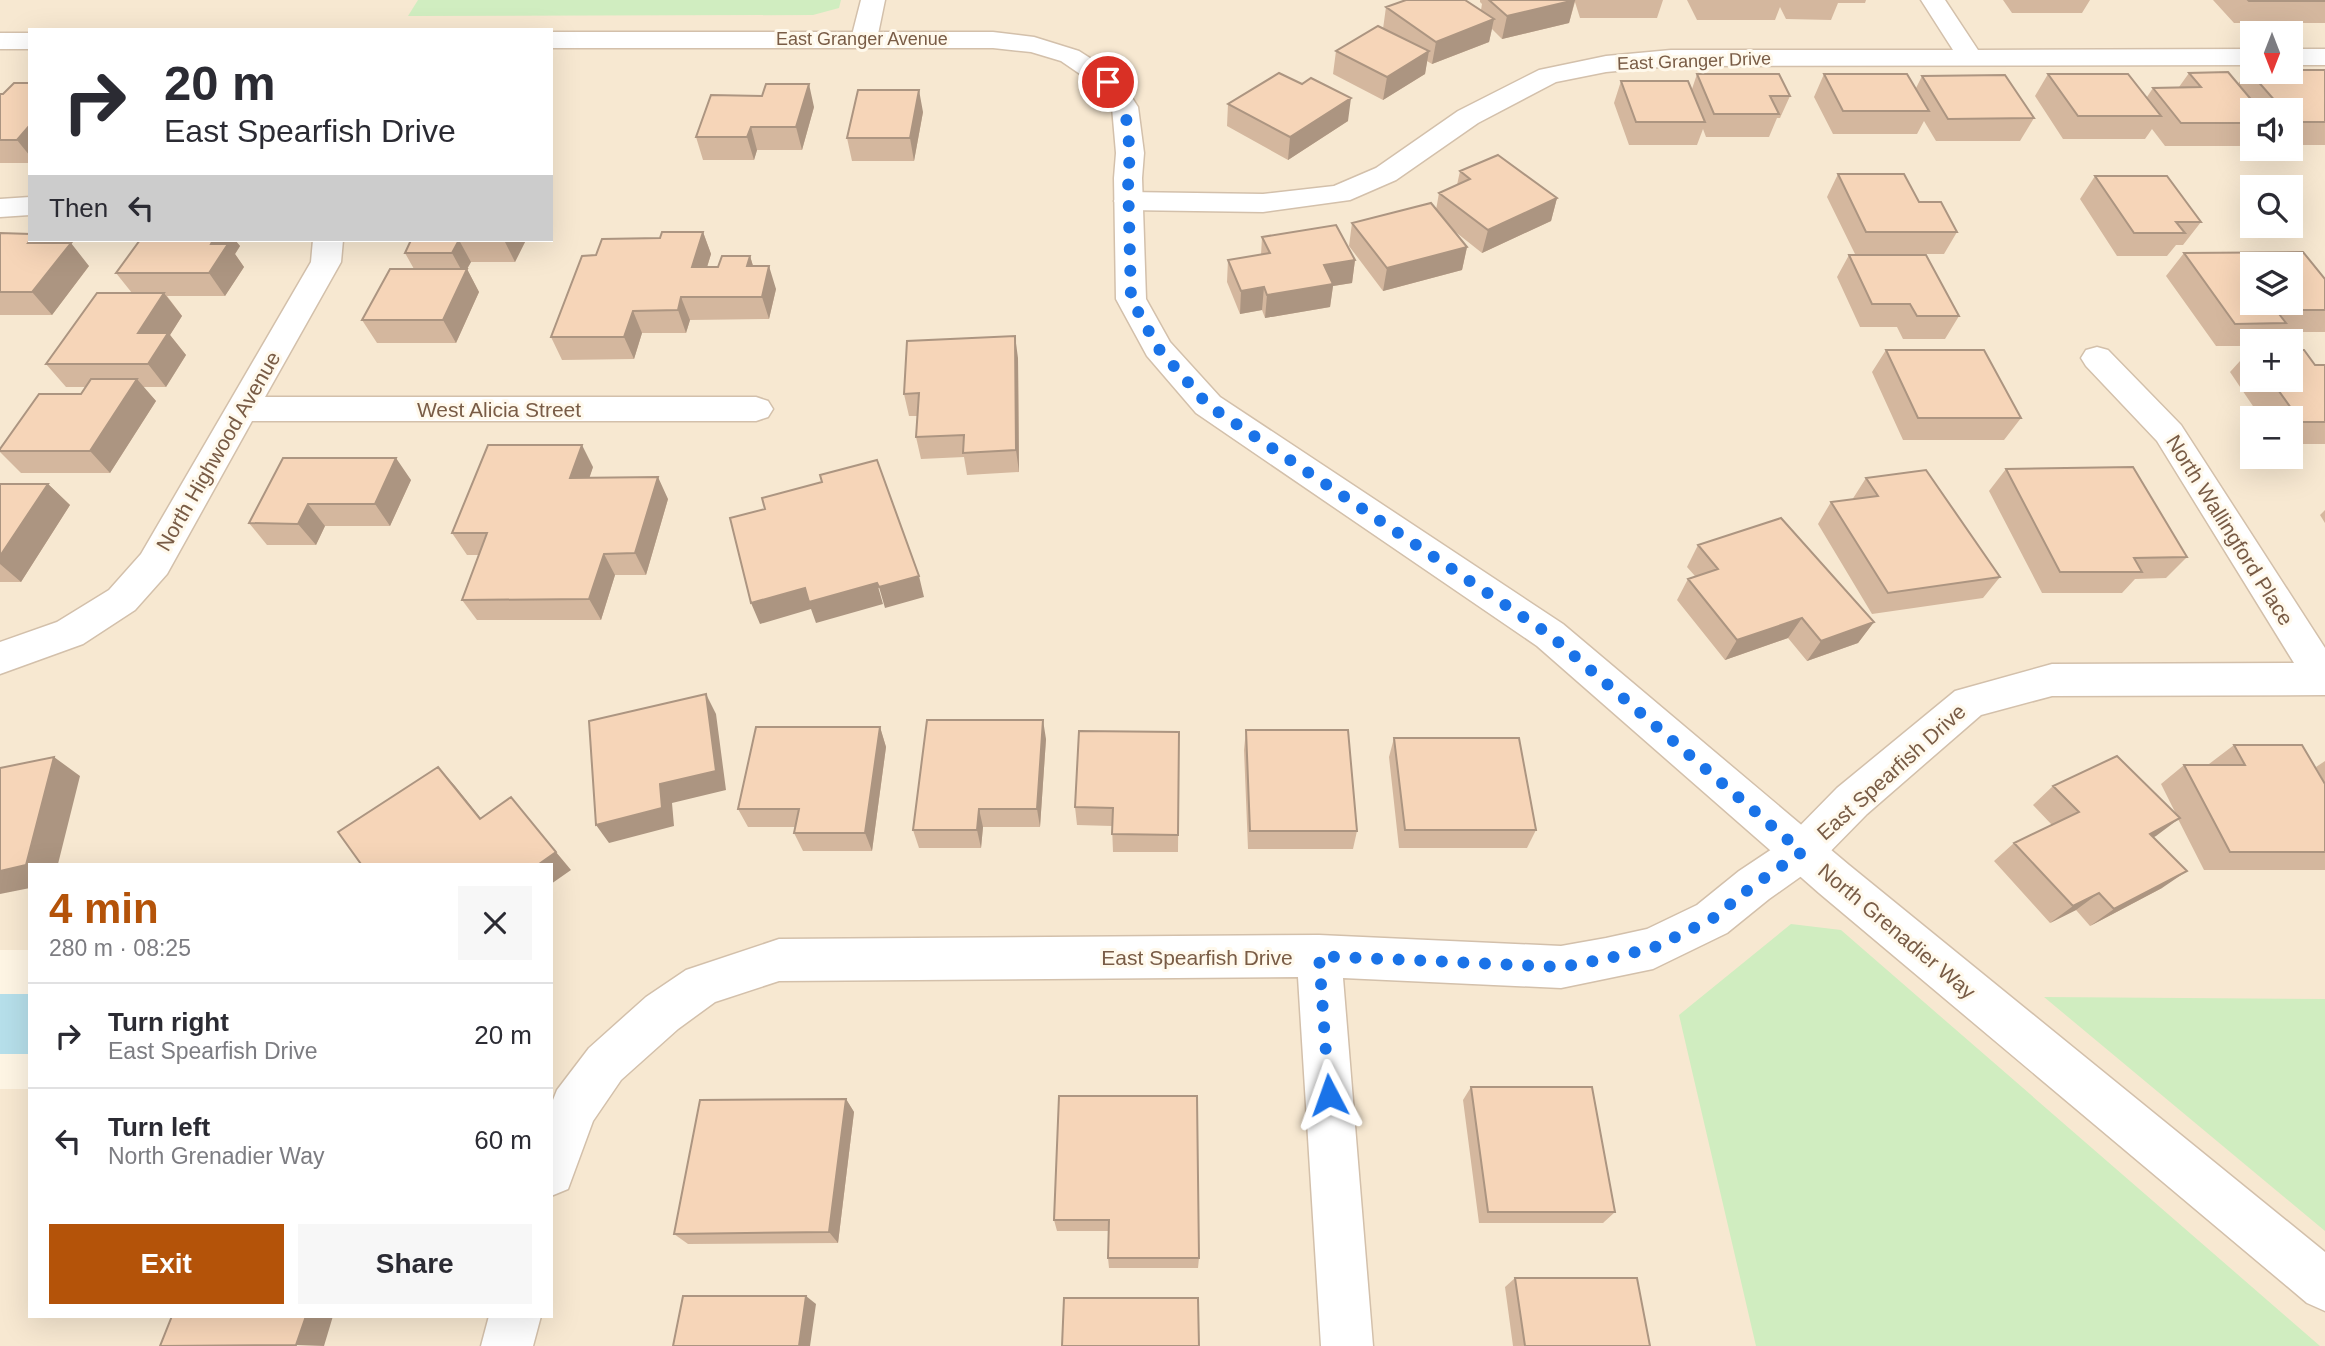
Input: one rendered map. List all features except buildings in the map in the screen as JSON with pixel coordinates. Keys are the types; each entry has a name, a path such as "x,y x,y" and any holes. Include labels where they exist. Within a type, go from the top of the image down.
{"street":[{"path":"864,39 873,0"},
{"path":"1933,0 1971,58"},
{"name":"East Granger Avenue","path":"553,40 993,40 1034,45 1070,56"},
{"name":"North Grenadier Way","path":"1070,56 1108,82 1125,107 1130,153 1128,201 1131,299 1158,348 1208,405 1550,635 1802,852 2325,1285"},
{"name":"East Granger Drive","path":"1128,201 1263,203 1340,194 1386,174 1468,117 1548,76 1606,64 1671,58 2240,57"},
{"path":"2303,57 2325,57"},
{"path":"0,208 28,206"},
{"name":"North Highwood Avenue","path":"0,658 70,633 122,600 154,564 326,262 328,242"},
{"name":"North Wallingford Place","path":"2097,358 2169,433 2325,679"},
{"name":"West Alicia Street","path":"242,409 756,409"},
{"name":"East Spearfish Drive","path":"553,1166 574,1107 604,1065 662,1013 702,985 779,960 1319,956 1561,967 1653,948 1712,919 1754,885 1802,852 1852,802 1969,702 2052,680 2325,679"},
{"path":"1319,956 1347,1346"},
{"path":"507,1346 514,1318"}],"shaded area":[{"path":"0,0 2325,0 2325,1346 0,1346 0,1089 28,1089 28,1318 553,1318 553,863 28,863 28,950 0,950"}],"green space":[{"path":"418,0 841,0 839,8 813,15 408,16"},
{"path":"1791,924 1841,930 2320,1346 1756,1346 1679,1015"},
{"path":"2044,997 2325,999 2325,1231"}],"waterway":[{"path":"0,1024 28,1024"}],"route":[{"path":"1108,82 1125,107 1130,153 1128,270 1131,299 1158,348 1180,376 1208,405 1550,635 1802,852 1754,885 1712,919 1653,948 1605,959 1561,967 1319,956 1329,1095"}]}
